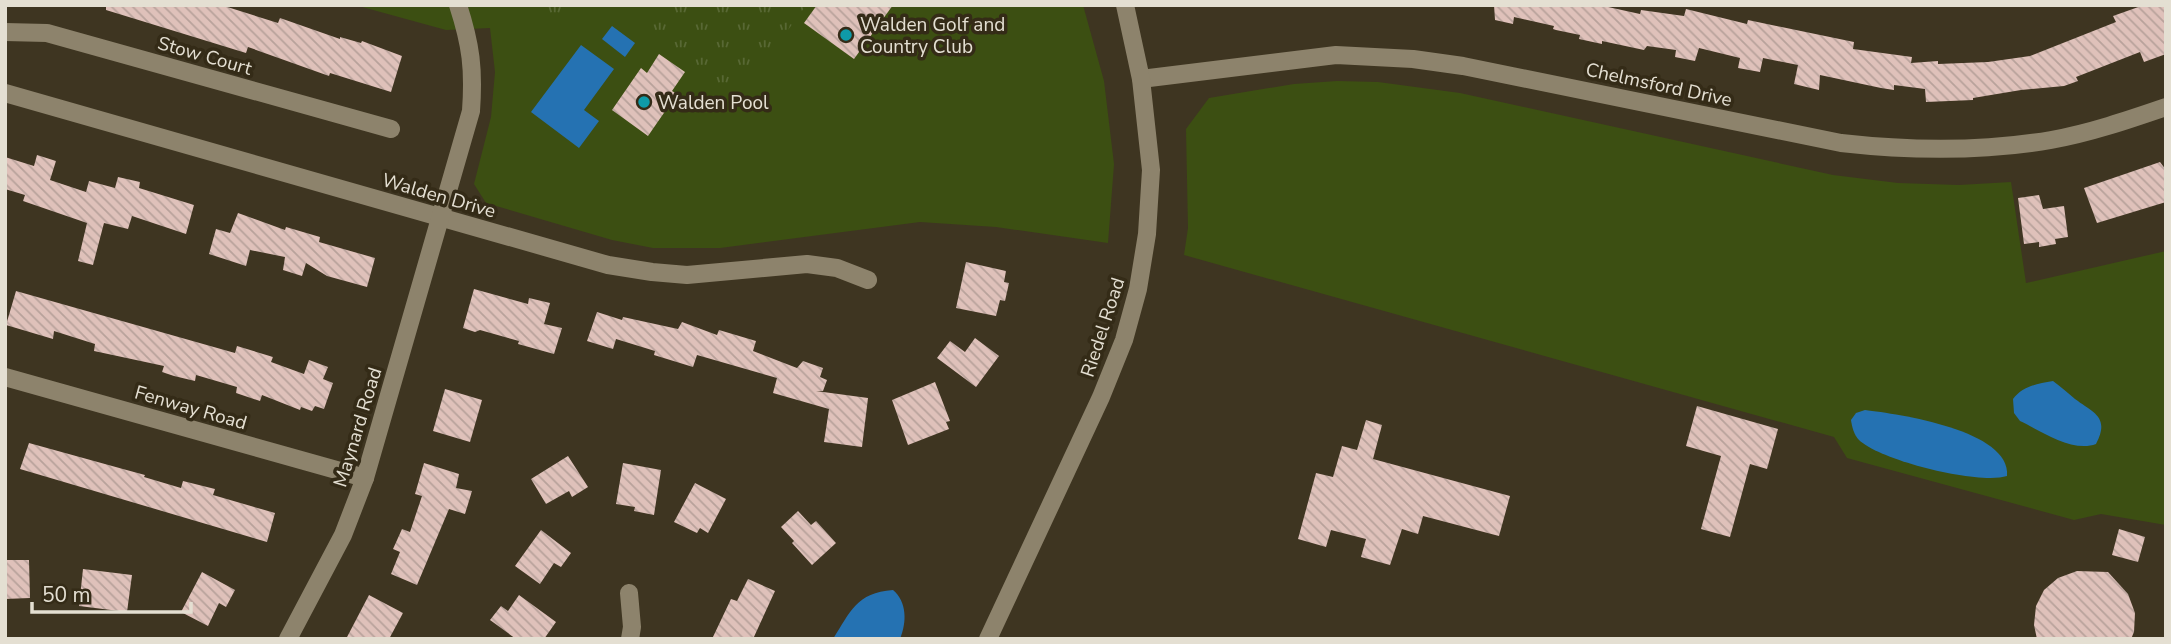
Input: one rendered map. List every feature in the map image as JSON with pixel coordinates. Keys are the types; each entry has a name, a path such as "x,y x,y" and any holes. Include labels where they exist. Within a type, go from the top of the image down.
{"street":[{"name":"Maynard Road","path":"288,639 343,535 365,478 471,111 474,74 468,36 458,5"},
{"name":"Riedel Road","path":"988,639 1101,397 1124,340 1138,289 1147,234 1151,170 1141,79 1125,5"},
{"name":"Stow Court","path":"5,32 47,33 391,129"},
{"name":"Chelmsford Drive","path":"1141,79 1336,55 1413,59 1463,66 1841,143 1899,149 1953,150 2053,140 2114,125 2166,107"},
{"name":"Walden Drive","path":"5,93 608,265 687,275 807,264 837,268 868,280"},
{"name":"Fenway Road","path":"5,377 365,478"},
{"path":"629,593 632,627 630,639"}],"green space":[{"path":"355,5 1083,5 1104,81 1114,164 1108,243 996,227 920,222 720,248 653,248 612,240 486,203 474,184 491,117 495,72 490,28 446,30"},
{"path":"535,5 576,5 557,31 531,11"},
{"path":"662,5 801,5 804,8 737,100 642,33"},
{"path":"1378,82 1460,93 1833,175 1898,183 1959,185 2011,182 2026,283 2166,251 2166,525 2101,514 2074,520 1847,458 1834,437 1184,255 1188,228 1186,129 1209,98 1294,84"}],"water":[{"path":"612,26 635,43 625,57 602,39"},
{"path":"581,45 614,69 584,110 599,121 579,148 531,112"},
{"path":"2053,381 2098,417 2101,428 2096,444 2077,446 2057,440 2020,421 2014,413 2013,399 2021,391"},
{"path":"1865,410 1950,427 1973,436 1991,447 2003,460 2007,476 1994,478 1954,474 1887,456 1857,438 1851,420 1856,413"},
{"path":"893,590 901,600 904,613 900,639 833,639 850,612 863,599"}],"building":[{"path":"106,5 221,5 278,23 280,18 340,39 362,41 402,56 391,92 330,73 329,76 248,47 246,53 106,10"},
{"name":"Walden Golf and Country Club","path":"817,5 893,5 854,59 804,23"},
{"path":"1494,5 1599,5 1640,14 1641,10 1684,16 1686,9 1747,24 1748,20 1854,42 1853,49 1912,57 1911,63 1938,61 1938,64 1988,62 2030,56 2116,22 2113,16 2144,5 2166,5 2166,54 2144,62 2140,52 2076,77 2078,81 2064,86 2021,90 1973,100 1926,102 1925,89 1894,85 1894,90 1820,75 1819,90 1794,84 1798,65 1763,58 1760,72 1738,68 1740,58 1699,48 1695,61 1675,57 1676,50 1647,46 1644,50 1579,39 1580,35 1553,29 1554,26 1514,17 1513,24 1495,20"},
{"name":"Walden Pool","path":"659,54 685,72 672,91 677,94 648,136 612,110 641,68 647,73"},
{"path":"37,155 56,161 50,180 86,192 89,181 115,188 118,177 140,182 139,188 194,205 186,234 132,216 128,229 104,223 93,265 78,261 87,223 23,201 25,195 5,189 5,157 34,166"},
{"path":"2160,162 2166,170 2166,202 2097,223 2084,188"},
{"path":"2039,195 2043,209 2064,206 2068,237 2055,239 2056,244 2039,247 2039,242 2024,244 2018,198"},
{"path":"238,213 285,230 286,227 320,237 319,242 375,258 367,287 327,276 306,263 302,276 283,270 285,257 250,250 246,266 209,254 216,229 230,233"},
{"path":"966,262 1006,271 1004,282 1009,283 1005,301 1000,300 996,316 956,308"},
{"path":"474,289 528,304 529,298 550,303 544,324 562,328 554,354 518,344 519,341 463,328"},
{"path":"16,291 235,353 237,346 273,357 271,362 304,374 309,360 328,367 323,379 333,383 324,409 315,406 312,411 301,407 300,410 262,395 260,401 236,393 237,387 196,375 195,381 174,376 162,372 164,366 94,351 95,344 54,331 53,339 6,325"},
{"path":"597,312 622,320 623,317 678,329 682,322 717,335 719,330 756,341 753,351 797,368 803,361 823,368 820,377 827,380 823,391 816,391 868,398 862,447 824,442 829,409 773,393 777,378 697,355 693,367 616,339 613,349 587,341"},
{"path":"975,338 999,356 976,387 937,358 950,341 965,352"},
{"path":"935,382 950,421 946,422 949,429 908,445 892,400"},
{"path":"445,389 482,400 470,442 433,431"},
{"path":"1697,406 1778,429 1767,469 1750,464 1730,537 1701,529 1721,456 1686,446"},
{"path":"1366,420 1382,425 1373,459 1510,496 1499,536 1423,516 1418,534 1402,529 1390,565 1361,557 1366,539 1331,530 1326,547 1298,539 1316,473 1333,477 1342,446 1357,450"},
{"path":"29,443 145,475 144,477 181,488 183,481 215,489 213,495 275,513 267,542 20,469"},
{"path":"568,456 588,487 572,497 569,491 546,504 531,479"},
{"path":"424,463 459,474 456,488 472,491 465,514 449,509 417,585 391,574 400,552 393,549 402,529 410,532 422,496 415,494"},
{"path":"623,463 661,470 654,515 634,511 635,507 616,504"},
{"path":"695,483 726,499 708,533 700,528 697,533 674,522"},
{"path":"798,511 811,525 816,521 836,543 812,565 781,527"},
{"path":"2119,529 2145,537 2138,562 2112,555"},
{"path":"541,530 571,553 561,567 554,563 540,584 515,566"},
{"path":"5,560 29,560 30,598 5,599"},
{"path":"83,569 132,575 127,612 79,606"},
{"path":"2077,571 2108,572 2128,594 2135,613 2131,639 2037,639 2034,625 2036,606 2044,590 2058,578"},
{"path":"202,572 235,590 226,607 219,603 208,626 181,612"},
{"path":"748,579 775,591 753,639 712,639 731,599 737,601"},
{"path":"369,595 403,613 389,639 346,639"},
{"path":"519,595 556,622 544,639 516,639 490,620 501,606 508,611"}],"place":[{"name":"Walden Golf and Country Club","path":"846,35"},
{"name":"Walden Pool","path":"644,102"}]}
